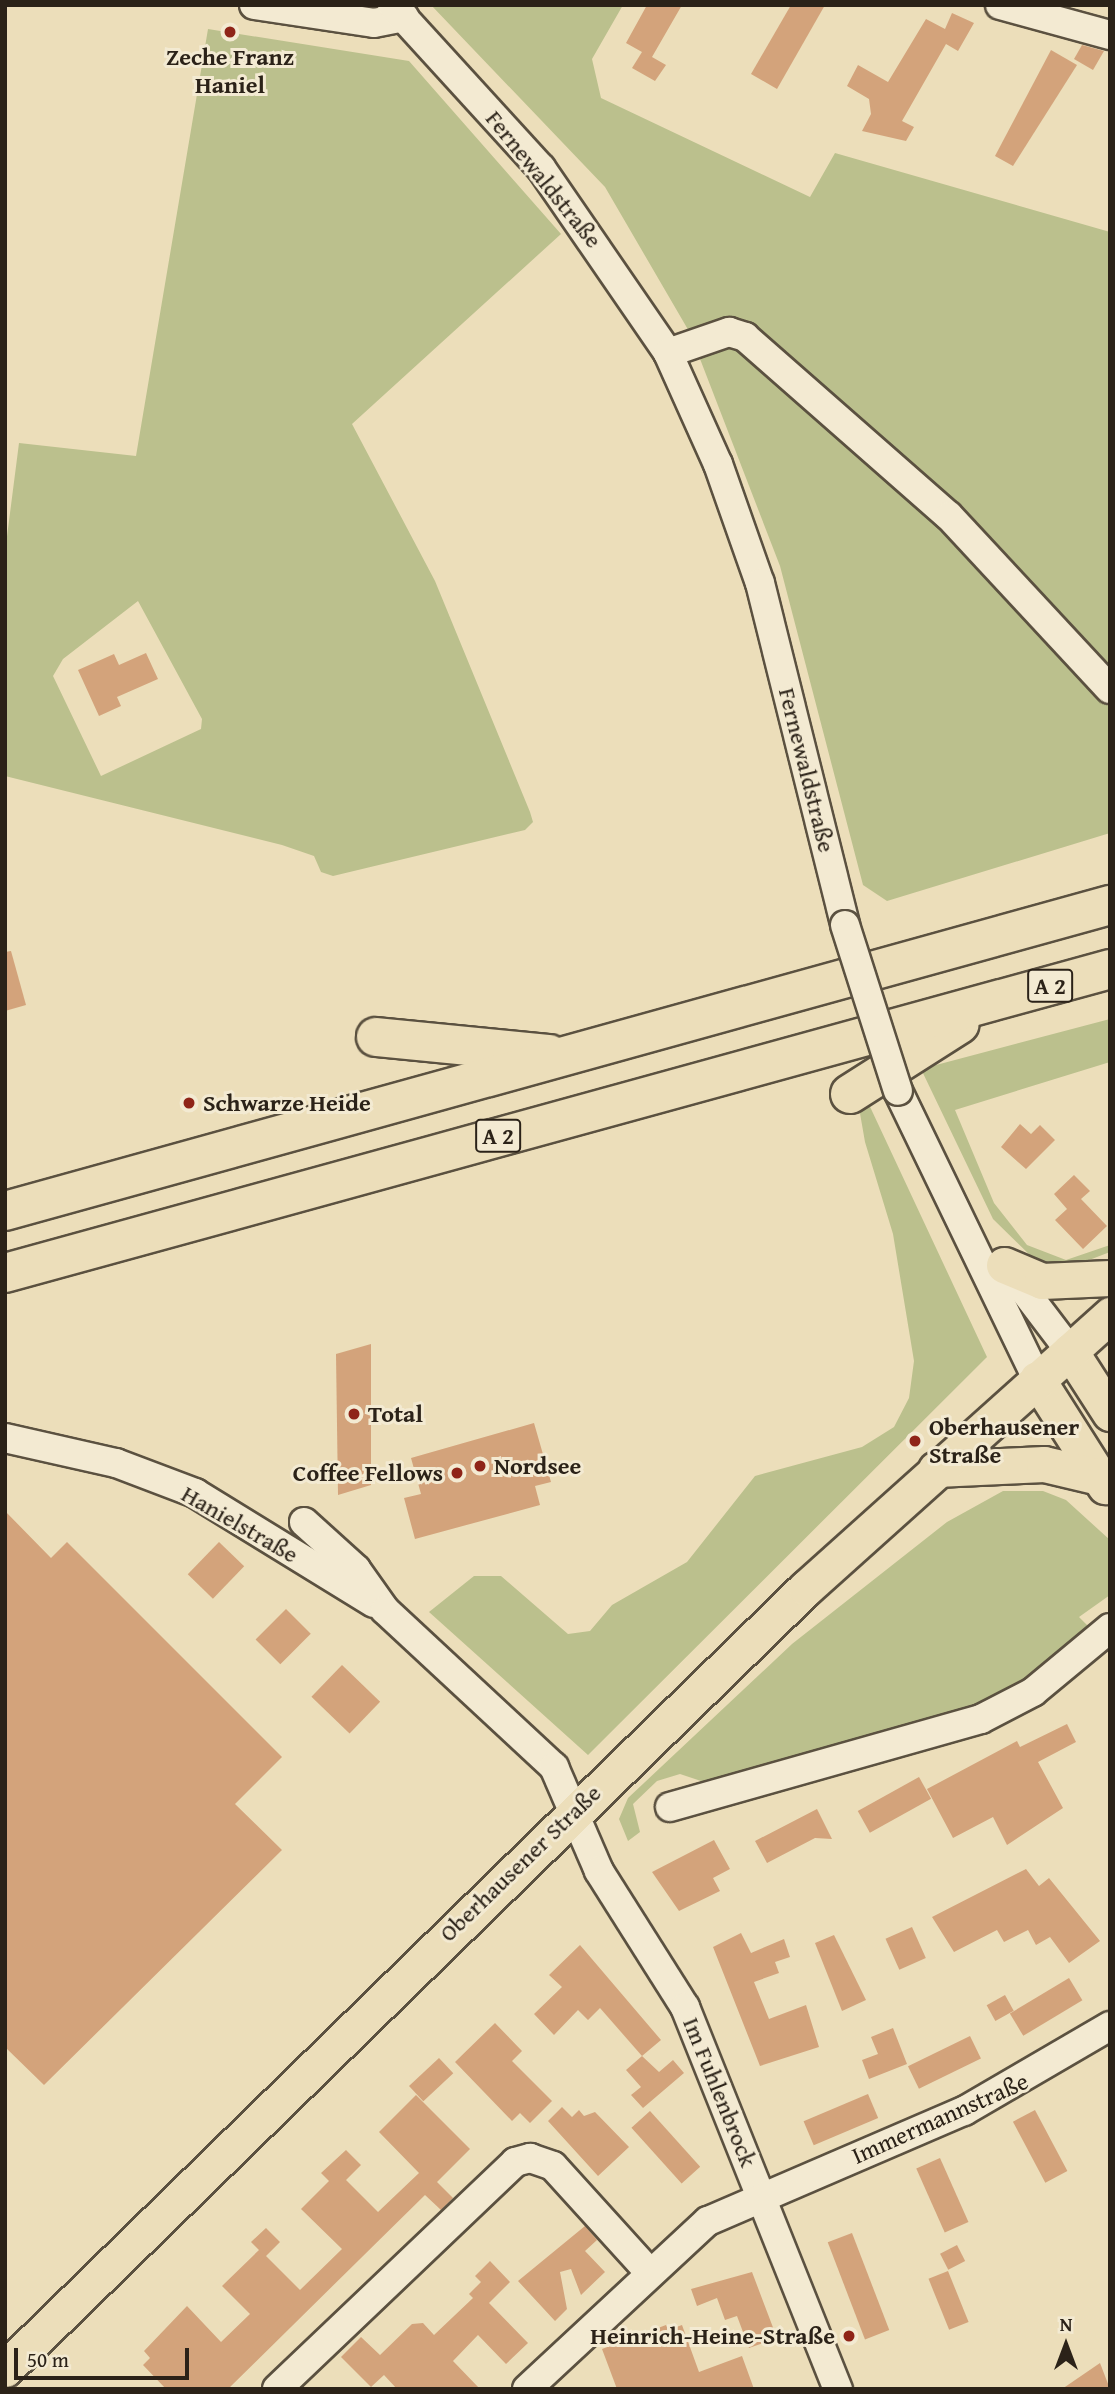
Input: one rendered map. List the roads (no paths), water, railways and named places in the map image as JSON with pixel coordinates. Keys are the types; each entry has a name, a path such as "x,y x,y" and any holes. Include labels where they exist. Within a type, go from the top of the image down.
{"highway":[{"name":"A 2","path":"5,1211 1110,905"},
{"name":"A 2","path":"5,1273 1110,969"},
{"path":"850,1094 991,1003"},
{"path":"376,1037 436,1038 565,1056"}],"main road":[{"name":"Fernewaldstraße","path":"1004,1265 1042,1282 1110,1278"},
{"name":"Oberhausener Straße","path":"5,2369 576,1809 936,1469 1110,1315"},
{"path":"1070,1351 1110,1413"},
{"path":"1037,1379 1102,1483"},
{"path":"936,1469 1044,1464 1102,1483"}],"street":[{"name":"Fernewaldstraße","path":"254,5 374,23 398,11 541,168 668,353 718,464 760,583 845,925 898,1091 942,1189 1037,1379"},
{"path":"1000,5 1110,34"},
{"path":"668,353 729,332 745,337 949,516 1110,689"},
{"name":"Fernewaldstraße","path":"942,1189 1070,1351"},
{"name":"Hanielstraße","path":"5,1438 116,1463 195,1493 385,1610 514,1724 554,1767 576,1809"},
{"name":"Hanielstraße","path":"304,1522 356,1569 385,1610"},
{"path":"670,1807 981,1719 1033,1692 1110,1628"},
{"name":"Im Fuhlenbrock","path":"576,1809 599,1871 685,2007 838,2389"},
{"name":"Immermannstraße","path":"527,2389 649,2272 708,2221 762,2195 964,2111 1110,2026"},
{"path":"277,2389 514,2162 530,2158 553,2166 649,2272"}],"place":[{"name":"Zeche Franz Haniel","path":"230,32"},
{"name":"Schwarze Heide","path":"189,1103"},
{"name":"Total","path":"354,1414"},
{"name":"Oberhausener Straße","path":"915,1441"},
{"name":"Nordsee","path":"480,1466"},
{"name":"Coffee Fellows","path":"457,1473"},
{"name":"Heinrich-Heine-Straße","path":"849,2336"}]}
